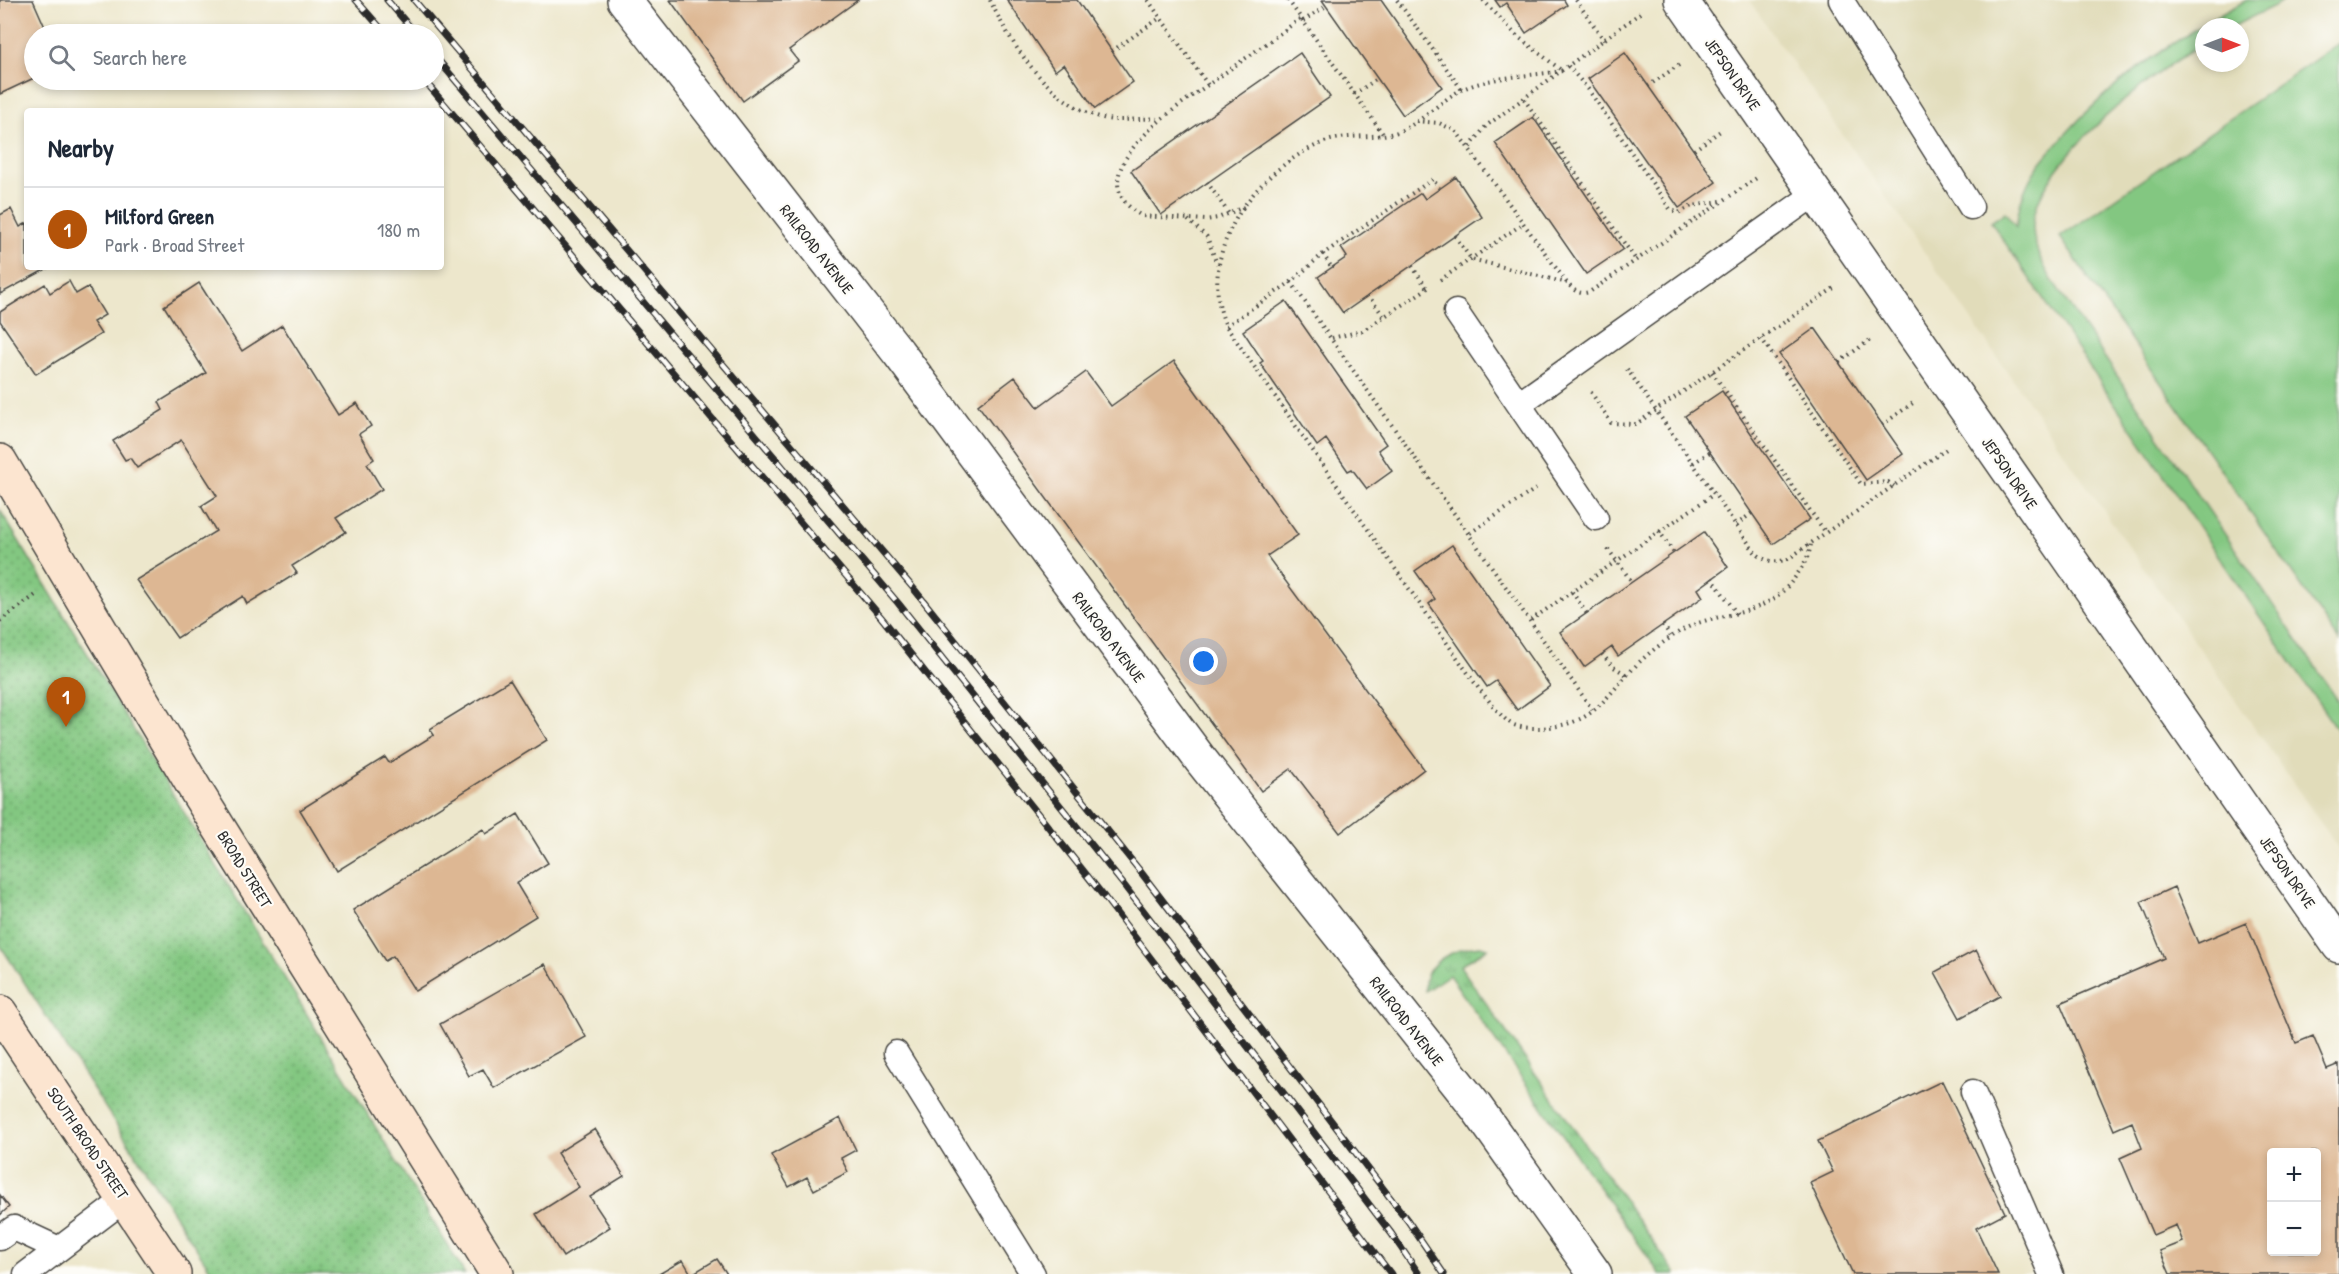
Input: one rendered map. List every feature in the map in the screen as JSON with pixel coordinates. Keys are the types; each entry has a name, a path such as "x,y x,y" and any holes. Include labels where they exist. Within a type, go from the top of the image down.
{"main road":[{"name":"BROAD STREET","path":"0,461 198,794 497,1274"},
{"name":"SOUTH BROAD STREET","path":"0,1012 174,1274"}],"street":[{"name":"RAILROAD AVENUE","path":"624,0 898,352 1200,759 1476,1107 1595,1274"},
{"name":"JEPSON DRIVE","path":"1681,0 2339,946"}],"lane":[{"path":"1841,0 1971,207"},
{"path":"1519,404 1816,193"},
{"path":"1456,312 1596,518"},
{"path":"896,1053 1033,1274"},
{"path":"1973,1092 2051,1274"},
{"path":"26,1274 125,1199"},
{"path":"0,1238 14,1228 59,1249"}],"path":[{"path":"990,0 1012,43 1026,63 1067,99 1089,113 1104,118 1160,119"},
{"path":"1148,0 1208,85"},
{"path":"1288,0 1383,134"},
{"path":"1397,0 1462,90"},
{"path":"1483,0 1518,36 1562,70"},
{"path":"1576,0 1604,40"},
{"path":"1245,207 1229,214 1204,220 1142,216 1133,210 1120,190 1121,168 1129,153 1160,119 1302,20 1326,6"},
{"path":"1470,147 1486,126 1642,11"},
{"path":"1112,51 1160,18"},
{"path":"1648,86 1679,65"},
{"path":"1568,66 1588,89 1670,209 1678,213 1692,206 1725,200"},
{"path":"1218,270 1231,229 1253,192 1290,161 1321,143 1340,138 1395,133 1462,90 1477,85 1562,70"},
{"path":"1354,94 1377,79"},
{"path":"1524,99 1636,260"},
{"path":"1415,121 1439,123 1456,130 1567,283 1573,290 1587,293 1790,156"},
{"path":"1694,150 1723,129"},
{"path":"1226,326 1291,282 1323,254 1432,178 1439,188"},
{"path":"1207,182 1229,214"},
{"path":"1187,219 1207,237 1216,256 1218,294 1226,326 1499,713 1511,724 1530,728 1576,722 1594,712 1627,675 1672,638 1698,623 1763,605 1788,586 1810,551 1811,543"},
{"path":"1332,338 1362,331 1385,318 1524,223"},
{"path":"1455,236 1470,259 1567,283"},
{"path":"1323,254 1332,268"},
{"path":"1591,392 1611,423 1636,424 1866,265"},
{"path":"1291,282 1594,712"},
{"path":"1368,295 1385,318"},
{"path":"1761,338 1861,484 1888,482 1894,486"},
{"path":"1839,362 1870,340"},
{"path":"1608,341 1760,558 1770,561 1788,559 1978,427"},
{"path":"1712,372 1826,533"},
{"path":"1882,425 1913,403"},
{"path":"1693,463 1710,452"},
{"path":"1470,533 1564,470"},
{"path":"1531,620 1714,494"},
{"path":"1736,525 1752,513"},
{"path":"1659,531 1674,553"},
{"path":"1712,578 1737,614"},
{"path":"1572,592 1587,614"},
{"path":"1663,625 1672,638"},
{"path":"1602,654 1612,666 1627,675"}],"shaded area":[{"path":"1749,0 2339,0 2339,849"}],"green space":[{"path":"2247,0 2286,0 2249,18 2214,18"},
{"path":"2195,30 2195,49 2157,74 2104,118 2059,167 2043,192 2034,216 2033,233 2040,257 2052,280 2339,702 2339,733 1991,222 2005,212 2016,227 2028,183 2043,160 2102,97 2172,44"},
{"path":"2339,43 2339,641 2060,237"},
{"path":"0,510 465,1274 213,1274 0,945"},
{"path":"1480,946 1488,948 1460,966 1676,1274 1660,1274 1449,975 1425,991 1429,972 1442,958 1451,953"}],"building":[{"path":"0,0 33,0 44,24 24,24 24,83 0,94"},
{"path":"670,0 858,0 789,50 798,61 743,101"},
{"path":"1007,0 1077,0 1133,82 1095,109 1064,64 1055,71"},
{"path":"1322,0 1381,0 1442,87 1403,115"},
{"path":"1495,0 1564,0 1567,5 1526,33 1506,3 1500,7"},
{"path":"1300,53 1330,97 1161,215 1131,171"},
{"path":"1625,53 1716,182 1679,208 1588,79"},
{"path":"1533,117 1623,249 1586,274 1495,143"},
{"path":"1456,177 1482,217 1343,313 1318,277 1347,257 1341,248 1421,193 1425,199"},
{"path":"11,209 20,227 24,225 24,270 44,270 0,294 0,215"},
{"path":"69,281 76,294 88,287 105,315 93,322 101,334 36,374 0,321 0,312 45,284 50,293"},
{"path":"199,283 242,351 282,325 338,415 357,403 371,426 359,434 374,459 367,464 382,489 336,518 346,532 292,566 297,573 247,604 243,596 177,638 136,580 216,531 201,506 217,496 181,440 137,468 130,458 125,460 113,441 163,410 159,402 206,373 164,306"},
{"path":"1286,301 1386,444 1378,450 1392,471 1367,489 1352,469 1348,471 1326,439 1317,446 1260,363 1263,361 1243,331"},
{"path":"1815,328 1903,454 1866,480 1779,354"},
{"path":"1174,361 1298,535 1267,556 1424,769 1340,833 1291,769 1261,791 978,405 1015,377 1038,407 1086,372 1111,406"},
{"path":"1722,391 1810,519 1773,544 1685,416"},
{"path":"1704,532 1728,567 1698,589 1703,597 1618,656 1612,647 1584,667 1560,632"},
{"path":"1452,545 1550,686 1517,710 1496,681 1487,687 1429,604 1435,599 1415,571"},
{"path":"510,680 547,740 337,871 300,810 385,757 389,763 434,735 430,729"},
{"path":"518,814 548,863 516,883 536,916 415,991 393,956 385,961 353,910 483,829 486,834"},
{"path":"2174,887 2198,943 2246,923 2296,1043 2313,1036 2327,1069 2339,1064 2339,1274 2170,1274 2160,1251 2183,1242 2176,1225 2153,1235 2120,1158 2142,1148 2132,1122 2114,1130 2060,1003 2164,958 2141,902"},
{"path":"1976,950 2000,996 1960,1018 1935,972"},
{"path":"545,964 586,1037 494,1088 483,1069 469,1076 440,1024"},
{"path":"1942,1081 2005,1213 1976,1228 1998,1274 1853,1274 1810,1183 1833,1172 1818,1141"},
{"path":"840,1118 856,1150 841,1158 848,1172 814,1190 807,1177 789,1187 771,1155"},
{"path":"595,1129 624,1176 590,1197 610,1227 563,1257 536,1214 579,1187 557,1153"},
{"path":"0,1195 9,1207 0,1215"},
{"path":"717,1259 727,1274 692,1274"},
{"path":"683,1260 691,1274 659,1274"}],"railway":[{"path":"356,0 377,24"},
{"path":"387,0 407,24"},
{"path":"414,0 434,24"},
{"path":"444,35 914,589 1140,871 1408,1221 1444,1274"},
{"path":"444,67 898,603 1123,884 1391,1233 1419,1274"},
{"path":"433,90 881,617 1105,898 1391,1274"}],"place":[{"name":"Milford Green","path":"66,727"}]}
